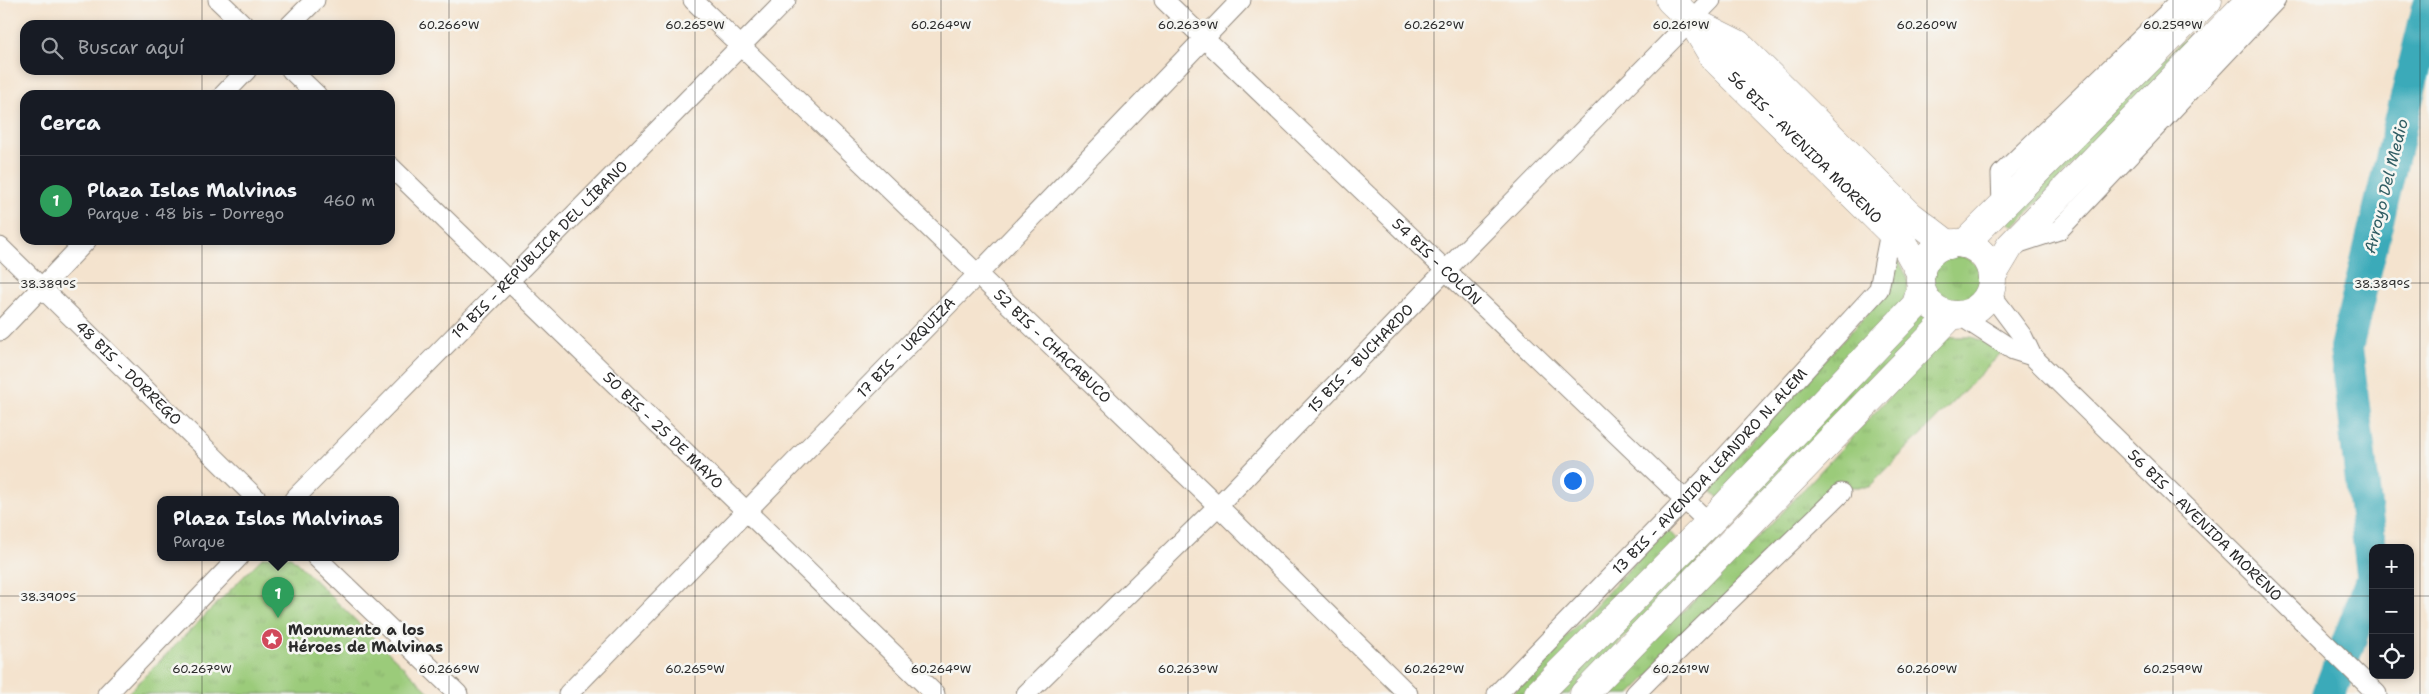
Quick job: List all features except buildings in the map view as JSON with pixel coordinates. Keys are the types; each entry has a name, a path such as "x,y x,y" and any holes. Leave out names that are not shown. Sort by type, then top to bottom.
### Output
{"main road":[{"name":"56 BIS - AVENIDA MORENO","path":"1670,0 1692,21 1714,58 1906,247 1921,281"},
{"path":"2186,4 2002,206 1956,244 1932,253 1924,262 1921,281 1926,300 1935,308 1955,315 1973,312 1984,303 1991,284 2010,246 2222,44 2250,0"},
{"name":"56 BIS - AVENIDA MORENO","path":"1692,21 1738,44 1910,215 1956,244"},
{"path":"1956,244 1975,248 1983,256 1990,265 1991,284"},
{"name":"13 BIS - AVENIDA LEANDRO N. ALEM","path":"1538,694 1709,523 1916,305 1921,281"},
{"path":"1584,694 1955,315"}],"street":[{"path":"218,0 239,20"},
{"path":"295,20 315,0"},
{"name":"52 BIS - CHACABUCO","path":"693,0 1218,506 1408,694"},
{"name":"19 BIS - REPÚBLICA DEL LÍBANO","path":"297,496 786,0"},
{"name":"54 BIS - COLÓN","path":"1164,0 1444,271 1709,523"},
{"name":"17 BIS - URQUIZA","path":"568,694 745,510 978,274 1241,0"},
{"name":"15 BIS - BUCHARDO","path":"1026,694 1218,506 1444,271 1711,0"},
{"path":"2186,4 2222,44 2276,0"},
{"path":"229,90 242,75"},
{"path":"296,75 312,90"},
{"name":"50 BIS - 25 DE MAYO","path":"395,171 935,694"},
{"name":"13 BIS - AVENIDA LEANDRO N. ALEM","path":"1497,694 1685,500 1879,289 1890,232"},
{"path":"0,331 82,245"},
{"name":"48 BIS - DORREGO","path":"0,247 254,496"},
{"name":"56 BIS - AVENIDA MORENO","path":"1991,284 2023,337 2032,356 2377,694"},
{"name":"56 BIS - AVENIDA MORENO","path":"1955,315 2013,350 2032,356"},
{"path":"1635,694 1684,644 1841,493"},
{"path":"107,694 235,561"},
{"path":"320,561 458,694"}],"green space":[{"path":"2187,36 2193,40 2014,227 2005,219"},
{"path":"1894,254 1907,277 1907,289 1902,303 1721,500 1708,488 1888,291"},
{"path":"1952,256 1962,256 1971,260 1977,266 1980,271 1980,289 1971,300 1962,304 1952,304 1943,300 1937,294 1933,285 1933,275 1937,266 1943,260"},
{"path":"1922,313 1931,321 1570,694 1553,694"},
{"path":"1950,337 1971,337 2005,349 1869,487 1838,487 1630,694 1599,694 1767,529 1940,342"},
{"path":"1667,529 1679,542 1528,694 1512,694"},
{"path":"259,561 295,561 431,694 127,694"}],"waterway":[{"name":"Arroyo Del Medio","path":"2370,544 2346,348 2429,7"},
{"name":"Arroyo Del Medio","path":"2329,694 2369,588"}],"place":[{"name":"Plaza Islas Malvinas","path":"278,618"},
{"name":"Monumento a los Héroes de Malvinas","path":"272,639"}]}
